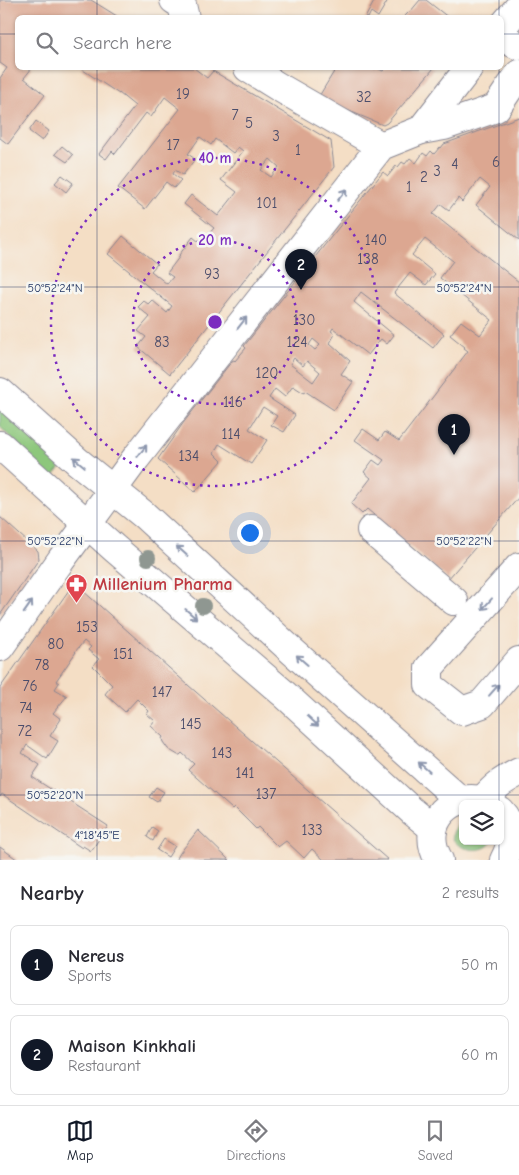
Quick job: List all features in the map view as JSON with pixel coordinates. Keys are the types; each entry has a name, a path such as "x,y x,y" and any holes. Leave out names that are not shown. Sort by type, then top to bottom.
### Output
{"street":[{"path":"174,0 182,5 185,15"},
{"path":"510,38 519,7"},
{"path":"256,70 283,77 381,146"},
{"path":"420,130 467,70"},
{"path":"0,647 136,458 381,146 420,130 444,126 496,108 519,74"},
{"path":"0,392 77,461 144,515 292,651 485,800"},
{"path":"0,445 87,524 283,693 433,828"},
{"path":"371,530 454,601"},
{"path":"519,567 429,668 429,685 462,711 482,704 519,661"},
{"path":"494,800 494,788 502,781 519,772"},
{"path":"439,860 432,841 433,828 438,816 448,806 459,806"},
{"path":"504,822 510,831 511,841 509,852 504,860"}],"green space":[{"path":"0,407 65,463 52,478 0,427"},
{"path":"459,825 459,844 453,836 455,829"},
{"path":"460,845 489,845 479,849"}],"building":[{"path":"0,0 91,0 115,15 15,15 15,70 30,70 24,78 45,95 8,144 0,138 0,78 7,68 0,63"},
{"path":"375,0 388,0 379,15 371,12 370,15 367,15"},
{"path":"420,0 426,0 445,15 406,15"},
{"path":"83,70 197,70 207,78 213,71 331,141 334,167 170,374 138,347 146,337 138,331 150,317 138,307 144,301 148,304 152,300 167,313 172,306 108,254 123,236 157,264 151,271 167,284 173,277 167,273 193,237 199,242 205,234 207,236 214,228 184,204 191,195 218,216 237,192 221,180 243,151 238,147 233,153 215,139 211,145 200,137 188,154 195,159 183,175 175,170 173,174 181,180 174,188 166,182 145,209 118,188 180,109 165,97 151,117 146,113 115,154 112,151 106,159 99,154 135,106 119,93","holes":["270,159 279,167 271,177 261,170"]},
{"path":"335,70 432,70 387,123 383,125 318,98"},
{"path":"519,117 519,240 476,205 490,187 480,179 462,202 458,198 449,210 441,204 433,214 519,282 519,497 448,579 367,509 362,514 351,504 371,478 364,472 373,460 380,465 384,460 355,440 363,429 379,440 385,432 399,441 468,351 450,335 461,321 480,335 492,320 440,278 453,261 425,239 412,255 435,274 426,285 410,273 394,293 444,334 433,348 361,292 354,302 394,335 387,344 381,339 368,355 333,328 331,331 335,334 330,343 350,361 341,374 353,382 334,410 305,391 304,393 293,386 285,397 275,389 269,398 295,415 284,432 271,425 277,416 263,407 249,429 267,440 251,464 219,444 214,453 222,461 195,492 158,459 184,422 232,361 235,361 246,348 244,346 383,172 388,176 402,162 405,164 410,158 416,163 423,153 427,156 431,151 434,154 444,144","holes":["313,339 320,345 315,350 309,345","294,358 303,366 307,361 320,372 313,382 290,364"]},
{"path":"36,121 49,131 42,141 29,131"},
{"path":"62,146 73,155 67,162 55,154"},
{"path":"62,175 73,183 66,192 55,183"},
{"path":"0,517 38,551 39,559 0,615"},
{"path":"81,589 388,860 324,860 312,849 304,858 286,841 278,847 258,827 256,829 234,807 232,809 188,770 194,764 182,753 178,755 168,749 163,742 163,737 151,726 155,721 147,714 149,711 137,699 125,712 105,694 112,685 93,666 99,659 88,650 91,647 84,641 56,681 59,683 55,689 67,696 53,713 61,719 50,736 58,741 47,759 27,745 22,753 40,765 32,777 108,826 91,851 83,846 82,848 2,794 0,797 0,688 69,590"},
{"path":"156,787 164,792 157,802 149,797"},
{"path":"152,827 158,831 153,841 147,837"},
{"path":"198,830 229,860 176,860"},
{"path":"164,839 175,846 168,857 157,850"},
{"path":"0,847 18,860 0,860"}],"place":[{"name":"Maison Kinkhali","path":"301,290"},
{"name":"Nereus","path":"454,455"},
{"name":"Millenium Pharma","path":"77,603"}]}
